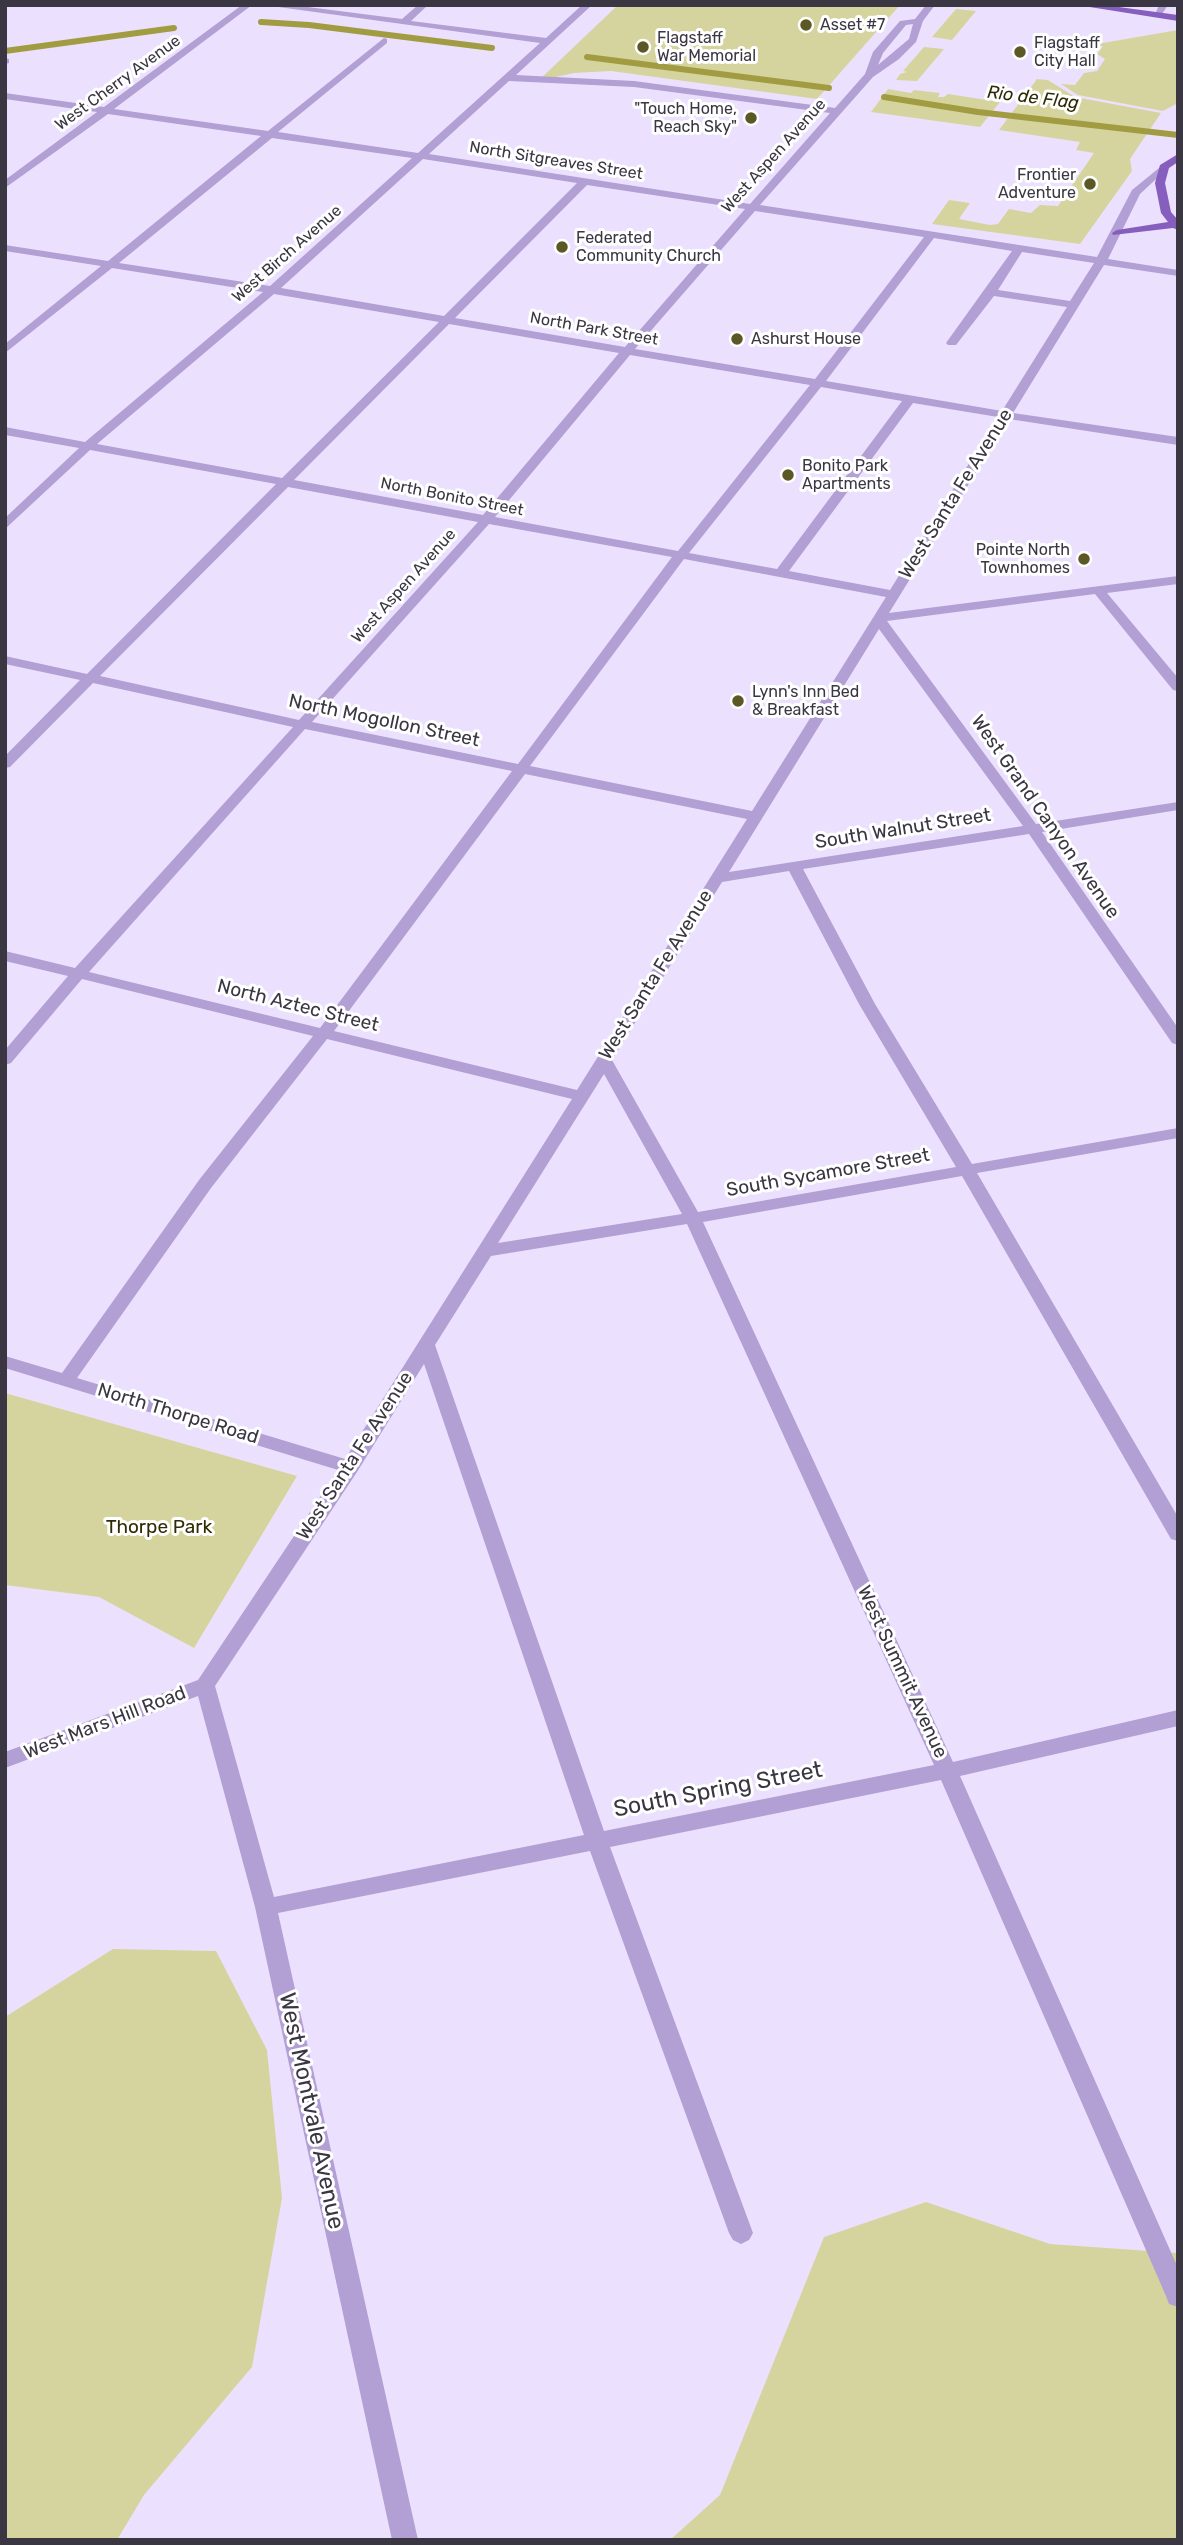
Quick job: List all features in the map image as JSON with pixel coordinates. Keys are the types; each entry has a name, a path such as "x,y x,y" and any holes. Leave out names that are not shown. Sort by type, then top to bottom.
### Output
{"main road":[{"path":"1081,5 1178,18"},
{"name":"West Santa Fe Avenue","path":"1164,167 1178,157"},
{"path":"1164,167 1160,183 1162,199 1166,213 1177,225"},
{"path":"1117,233 1177,225"}],"street":[{"name":"West Cherry Avenue","path":"5,185 248,5"},
{"path":"268,5 547,41"},
{"path":"403,23 424,5"},
{"name":"West Birch Avenue","path":"5,524 88,446 272,290 588,5"},
{"name":"West Aspen Avenue","path":"5,1060 78,974 485,521 627,351 837,111 870,75 896,57 913,40 918,21 932,5"},
{"path":"1157,15 1164,5"},
{"path":"870,75 878,52 903,23 918,21"},
{"path":"5,350 384,41"},
{"path":"507,78 634,84 837,111"},
{"name":"North Sitgreaves Street","path":"5,96 421,156 1101,261"},
{"name":"West Santa Fe Avenue","path":"205,1685 350,1467 604,1060 1101,261 1136,192 1164,167"},
{"path":"5,764 584,182"},
{"path":"66,1380 205,1184 324,1033 680,556 819,382 931,235"},
{"name":"North Park Street","path":"5,248 272,290 1005,415 1178,441"},
{"path":"952,343 991,292 1019,249"},
{"path":"1101,261 1178,273"},
{"path":"991,292 1074,305"},
{"path":"779,574 910,398"},
{"name":"North Bonito Street","path":"5,431 893,594"},
{"path":"878,618 1178,580"},
{"path":"1098,590 1178,687"},
{"name":"West Grand Canyon Avenue","path":"878,618 1032,828 1178,1040"},
{"name":"North Mogollon Street","path":"5,660 755,816"},
{"name":"South Walnut Street","path":"717,877 1178,806"},
{"path":"793,865 867,1004 967,1170 1178,1534"},
{"name":"North Aztec Street","path":"5,956 581,1096"},
{"name":"West Summit Avenue","path":"604,1060 693,1218 947,1771 1178,2295"},
{"name":"South Sycamore Street","path":"484,1251 693,1218 1178,1133"},
{"path":"426,1344 597,1841 741,2233"},
{"name":"North Thorpe Road","path":"5,1362 350,1467"},
{"name":"West Mars Hill Road","path":"5,1760 205,1685"},
{"name":"West Montvale Avenue","path":"205,1685 266,1907 405,2540"},
{"name":"South Spring Street","path":"266,1907 947,1771 1178,1718"}],"green space":[{"path":"618,5 900,5 817,99 611,71 574,73 538,81"},
{"path":"956,9 976,11 952,40 932,37"},
{"path":"1178,30 1178,103 1163,111 1078,95 1061,84 1075,85 1084,73 1097,71 1105,59 1097,54 1103,46 1091,45"},
{"path":"924,47 944,49 917,81 896,80 900,74 907,72 903,71"},
{"path":"1037,79 1048,80 1075,97 1161,113 1130,159 1132,171 1080,244 932,224 949,200 970,203 959,219 990,225 998,224 1009,209 1031,213 1040,205 1058,206 1094,153 1076,150 1080,142 999,130"},
{"path":"888,89 911,93 914,90 940,93 938,97 948,94 1000,102 980,127 871,112"},
{"name":"Thorpe Park","path":"5,1393 297,1476 194,1648 99,1597 5,1585"},
{"path":"113,1949 216,1951 267,2050 282,2198 252,2367 144,2495 117,2540 5,2540 5,2017"},
{"path":"926,2202 1050,2244 1178,2253 1178,2540 670,2540 720,2495 824,2237"}],"waterway":[{"name":"Rio de Flag","path":"261,22 309,25 492,48"},
{"name":"Rio de Flag","path":"5,51 174,28"},
{"name":"Rio de Flag","path":"587,57 829,88"},
{"name":"Rio de Flag","path":"884,97 978,112 1178,135"}],"place":[{"name":"Asset #7","path":"806,25"},
{"name":"Flagstaff War Memorial","path":"643,47"},
{"name":"Flagstaff City Hall","path":"1020,52"},
{"name":"\"Touch Home, Reach Sky\"","path":"751,118"},
{"name":"Frontier Adventure","path":"1090,184"},
{"name":"Federated Community Church","path":"562,247"},
{"name":"Ashurst House","path":"737,339"},
{"name":"Bonito Park Apartments","path":"788,475"},
{"name":"Pointe North Townhomes","path":"1084,559"},
{"name":"Lynn's Inn Bed & Breakfast","path":"738,701"}]}
